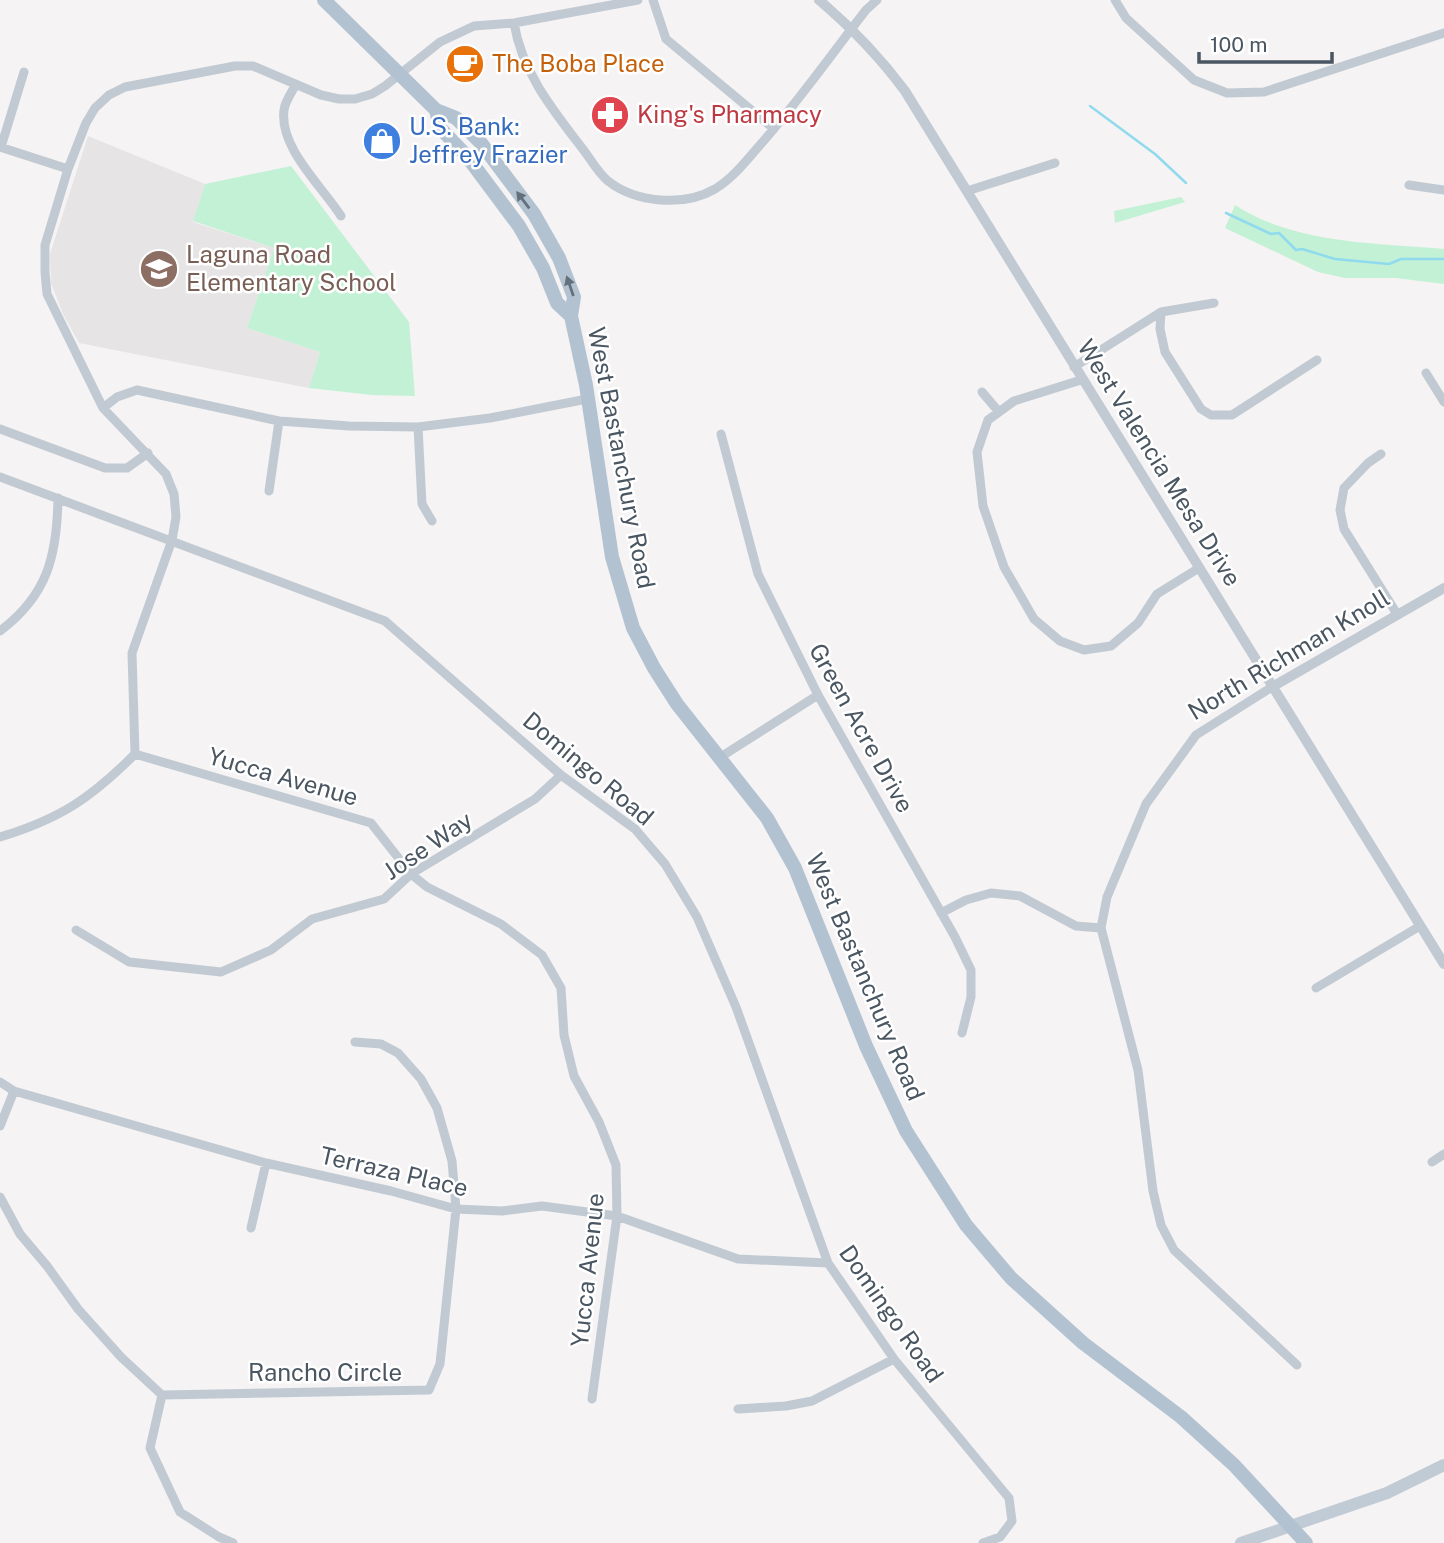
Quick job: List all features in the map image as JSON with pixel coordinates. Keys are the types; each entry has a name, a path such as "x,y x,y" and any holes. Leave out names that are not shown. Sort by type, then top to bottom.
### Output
{"main road":[{"name":"West Bastanchury Road","path":"324,0 436,110 440,128 466,155 519,226 544,268 557,303 571,316 612,557 633,628 677,704 767,818 795,867 866,1046 906,1131 966,1225 1010,1278 1083,1343 1181,1417 1234,1465 1306,1543"},
{"path":"1241,1543 1387,1493 1444,1465"}],"street":[{"path":"0,837 28,829 73,808 110,779 135,754 132,653 172,540 176,517 174,495 166,474 103,408 47,294 45,245 68,169 86,123 95,108 109,95 125,88 176,76 242,66 268,71 321,95 355,99 372,94 400,75 439,42 474,26 514,23 638,0"},
{"path":"653,0 666,39 774,129"},
{"name":"West Valencia Mesa Drive","path":"819,0 852,28 882,60 905,91 1444,964"},
{"path":"514,23 517,45 524,62 547,103 607,180 630,194 681,200 698,197 731,178 774,129 877,0"},
{"path":"1115,0 1126,18 1194,80 1227,93 1264,92 1444,33"},
{"path":"24,72 1,147 68,169"},
{"path":"296,84 284,108 286,135 296,154 341,216"},
{"path":"967,191 1055,163"},
{"path":"1409,185 1444,190"},
{"path":"1074,367 1161,312 1214,303"},
{"path":"1161,312 1160,329 1165,352 1201,409 1211,415 1232,415 1317,360"},
{"path":"1426,373 1444,402"},
{"path":"1081,380 1014,401 988,420 977,453 983,506 1004,567 1034,619 1060,641 1084,650 1111,646 1138,624 1157,594 1199,568"},
{"path":"103,408 117,397 137,390 279,421 418,427 490,418 587,399"},
{"path":"982,392 999,412"},
{"path":"269,491 279,421"},
{"path":"418,427 422,504 432,521"},
{"path":"0,429 105,468 127,468 148,453"},
{"name":"Green Acre Drive","path":"721,434 758,574 818,695 971,970 971,997 962,1033"},
{"path":"1381,454 1368,463 1344,488 1340,510 1344,529 1397,614"},
{"name":"Domingo Road","path":"0,477 385,621 561,775 635,829 665,864 697,917 736,1007 828,1263 894,1359 1009,1498 1012,1521 1000,1537 983,1543"},
{"path":"0,631 21,616 39,589 53,557 58,528 58,498"},
{"name":"North Richman Knoll","path":"1297,1365 1174,1250 1161,1225 1153,1191 1138,1070 1101,928 1107,897 1146,804 1196,735 1272,687 1444,587"},
{"path":"719,758 818,695"},
{"name":"Yucca Avenue","path":"135,754 371,823 411,874 427,887 501,924 542,955 561,988 564,1035 574,1076 599,1122 617,1165 617,1216 592,1399"},
{"name":"Jose Way","path":"76,930 129,962 221,972 271,950 312,919 384,899 411,874 535,799 561,775"},
{"path":"941,913 966,900 991,893 1020,896 1076,926 1101,928"},
{"path":"1316,988 1420,926"},
{"name":"Rancho Circle","path":"162,1395 210,1392 429,1390 440,1364 456,1209 452,1161 437,1108 421,1079 398,1054 381,1044 355,1042"},
{"name":"Terraza Place","path":"0,1082 13,1091 267,1163 456,1209 502,1211 542,1206 617,1216 738,1259 828,1263"},
{"path":"0,1126 13,1091"},
{"path":"1432,1162 1444,1154"},
{"path":"251,1228 267,1163"},
{"path":"0,1197 20,1234 78,1308 121,1357 162,1395 150,1448 180,1512 233,1543"},
{"path":"738,1409 786,1406 812,1401 894,1359"}],"shaded area":[{"name":"Laguna Road Elementary School","path":"88,136 205,184 193,222 274,248 247,328 320,352 309,388 79,343 63,314 51,283 50,254"}],"green space":[{"path":"291,166 409,322 415,396 372,395 309,388 320,352 247,328 274,248 193,221 205,184"},
{"path":"1181,197 1185,202 1115,223 1114,211"},
{"path":"1235,205 1258,218 1309,234 1363,243 1444,249 1444,284 1396,278 1345,278 1318,272 1225,228"}],"waterway":[{"path":"1090,106 1155,154 1186,183"},
{"path":"1226,213 1271,234 1279,233 1296,250 1302,249 1335,259 1389,264 1401,259 1444,259"}],"place":[{"name":"The Boba Place","path":"465,64"},
{"name":"King's Pharmacy","path":"610,115"},
{"name":"U.S. Bank: Jeffrey Frazier","path":"382,141"},
{"name":"Laguna Road Elementary School","path":"159,269"}]}
